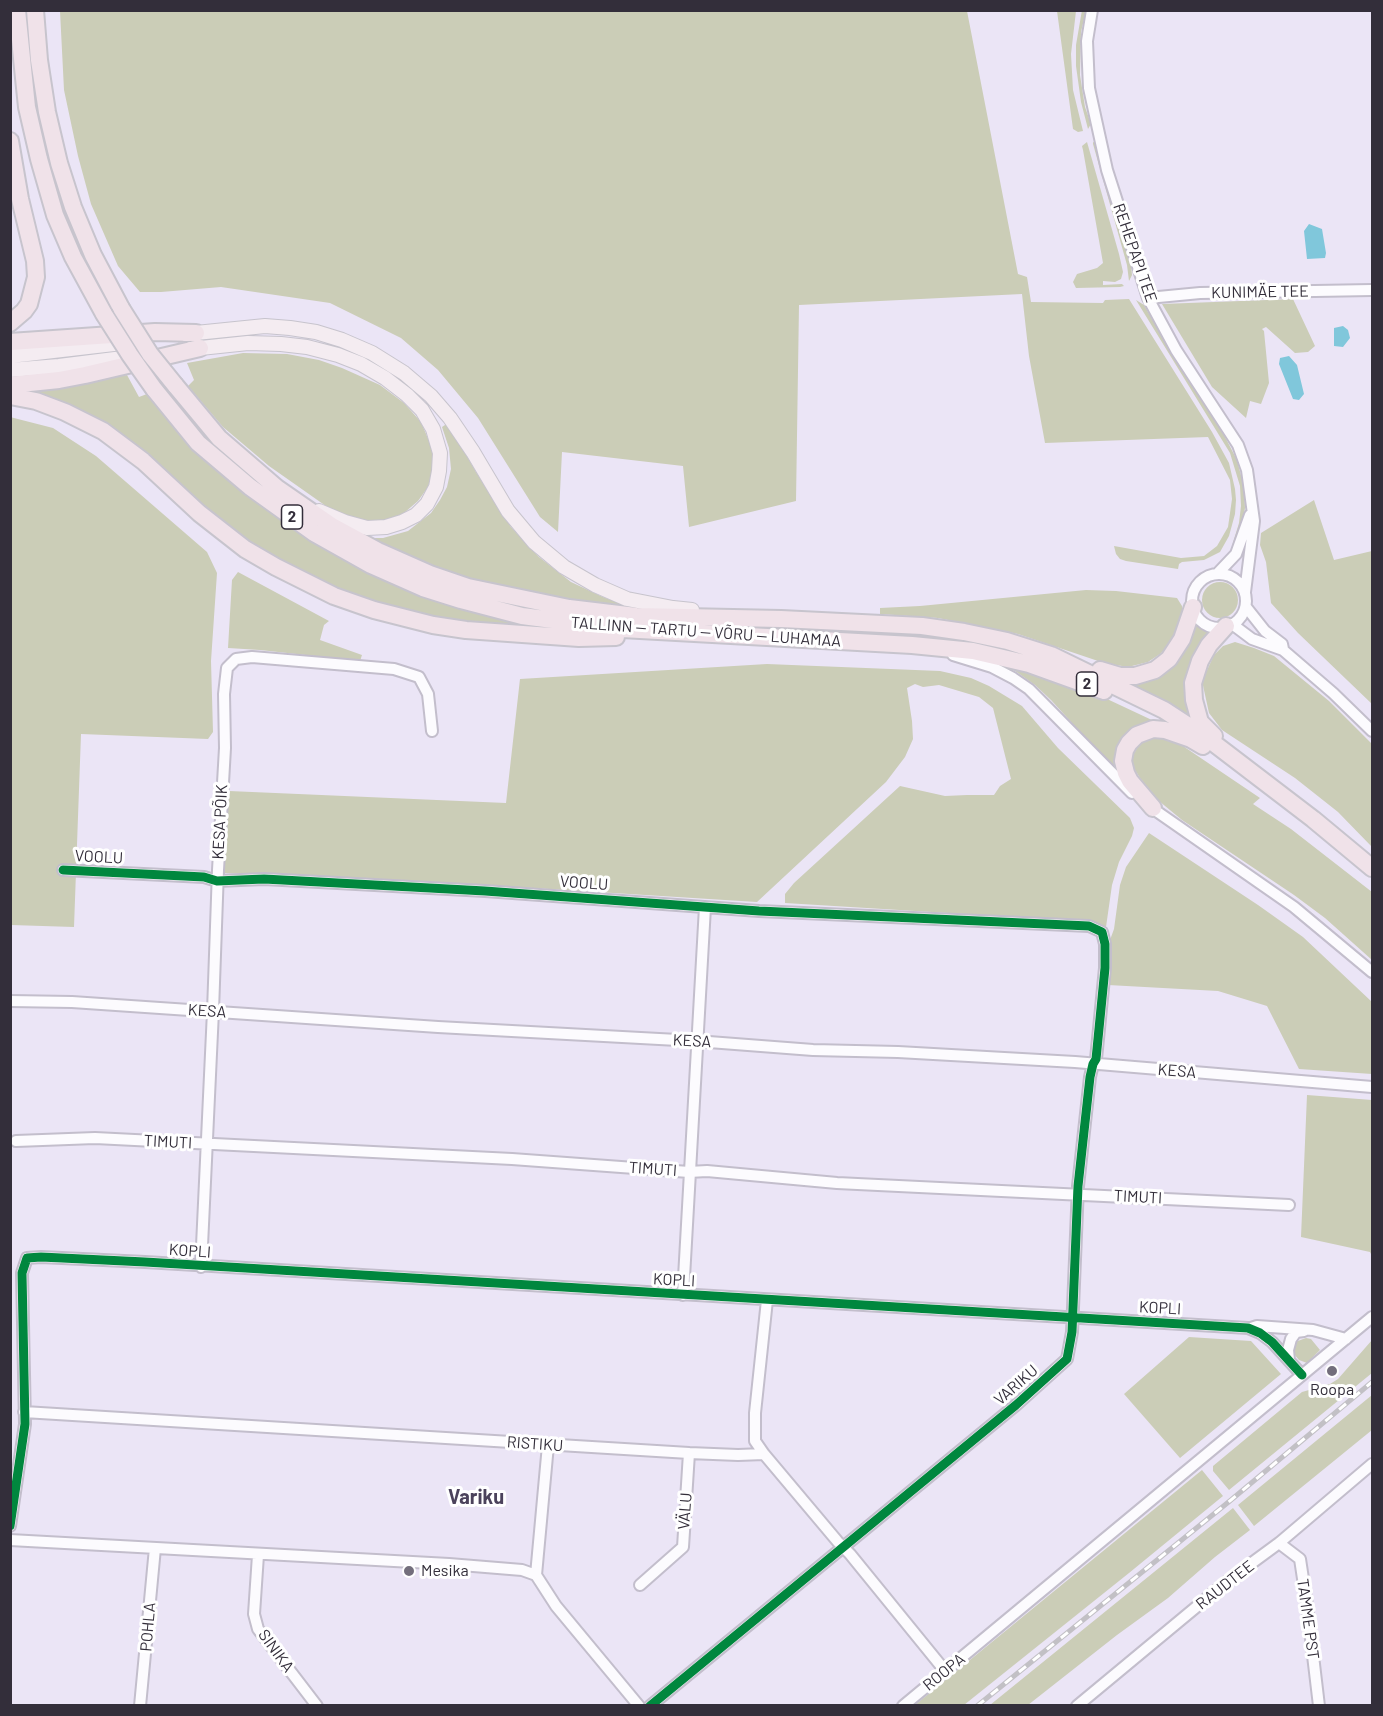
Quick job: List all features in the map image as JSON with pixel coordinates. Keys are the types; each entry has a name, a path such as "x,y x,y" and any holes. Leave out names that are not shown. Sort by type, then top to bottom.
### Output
{"highway":[{"name":"TALLINN — TARTU — VÕRU — LUHAMAA","path":"17,10 27,107 39,159 55,214 73,257 104,314 154,389 198,443 250,487 314,533 381,569 423,588 522,616 622,629 912,645 972,651 1029,664 1098,688 1159,716 1247,769"},
{"name":"TALLINN — TARTU — VÕRU — LUHAMAA","path":"35,10 45,102 59,163 73,207 93,255 122,308 150,354 219,438 277,488 332,526 378,551 430,574 468,587 569,608 636,616 781,619 922,626 1007,641 1051,655 1164,710 1207,738 1313,819 1372,868"},
{"path":"10,141 20,199 35,261 36,277 29,304 10,323"},
{"path":"10,342 155,332 198,340"},
{"path":"10,385 85,375 198,340"},
{"path":"10,396 36,401 65,412 103,431 143,461 199,513 245,549 334,596 374,610 433,625 466,630 579,638 695,634"},
{"path":"1051,655 1120,676 1136,676 1155,670 1169,659 1182,639 1193,607"},
{"path":"1229,625 1209,645 1200,661 1193,683 1194,700 1200,722 1247,769"},
{"path":"1153,808 1130,781 1123,761 1129,743 1137,735 1146,731 1165,730 1191,740 1247,769"}],"main road":[{"path":"10,370 59,366 265,326 290,327 342,340 372,353 404,374 430,396 450,417 508,511 534,543 564,567 595,585 627,599 672,608 781,619"},
{"path":"10,356 198,340 307,347 362,364 385,378 407,394 422,410 433,429 440,453 436,488 427,504 416,515 402,522 386,527 368,528 356,525 327,515 277,488"}],"street":[{"name":"REHEPAPI TEE","path":"1092,10 1087,41 1089,88 1107,170 1148,298 1176,350 1238,446 1247,470 1254,521 1245,592"},
{"name":"KUNIMÄE TEE","path":"1148,298 1200,293 1372,290"},
{"name":"REHEPAPI TEE","path":"1217,574 1236,554 1252,509"},
{"path":"1246,607 1238,620 1229,625 1209,626 1197,615 1193,607 1193,598 1199,583 1206,578 1217,574 1234,578 1245,592 1246,607 1265,631 1282,644 1283,650"},
{"path":"1229,625 1252,639 1283,650 1333,693 1372,731"},
{"path":"912,645 992,666 1029,688 1136,796 1294,907 1372,972"},
{"name":"KESA PÕIK","path":"201,1267 225,748 224,694 227,668 236,659 252,657 394,669 419,677 428,694 432,731"},
{"name":"VOOLU","path":"63,870 204,877 218,881 264,879 485,891 759,911 1089,926 1102,932"},
{"path":"683,1295 705,907"},
{"name":"VARIKU","path":"650,1706 1016,1406 1067,1359 1073,1318 1078,1194 1090,1077 1096,1059 1105,968 1105,944 1102,932"},
{"name":"KESA","path":"10,1000 213,1011 438,1028 1093,1064 1372,1087"},
{"name":"TIMUTI","path":"16,1141 95,1138 512,1159 837,1183 1289,1205"},
{"name":"KOPLI","path":"24,1412 22,1273 27,1258 41,1257 1248,1328 1267,1338 1302,1375"},
{"path":"767,1300 755,1413 755,1441 946,1672"},
{"name":"ROOPA","path":"903,1706 1372,1317"},
{"path":"1248,1328 1257,1326 1313,1330 1346,1339"},
{"path":"1289,1360 1287,1350 1296,1332 1313,1330"},
{"path":"10,1526 25,1425 24,1412"},
{"name":"RISTIKU","path":"24,1412 548,1445 689,1453 764,1454"},
{"path":"536,1575 548,1445"},
{"name":"VÄLU","path":"640,1585 683,1546 689,1453"},
{"name":"RAUDTEE","path":"1077,1706 1230,1579 1279,1543 1372,1464"},
{"path":"10,1540 522,1570 536,1575 556,1606 639,1706"},
{"name":"TAMME PST","path":"1279,1543 1300,1559 1319,1706"},
{"name":"POHLA","path":"140,1706 155,1548"},
{"name":"SINIKA","path":"258,1555 254,1614 258,1629 317,1706"}],"green space":[{"path":"1082,10 1086,11 1081,32 1080,75 1085,107 1091,124 1088,129 1081,102 1076,66 1076,45"},
{"path":"60,11 967,11 1018,274 1027,277 1031,302 1103,303 1105,300 1129,299 1229,463 1236,500 1229,536 1220,552 1204,560 1182,562 1178,569 1120,559 1114,546 1181,558 1204,556 1217,546 1228,527 1232,499 1230,480 1208,437 1045,443 1029,356 1022,294 799,305 796,501 689,527 683,466 562,452 558,532 540,517 478,418 438,370 401,338 330,303 221,287 140,292 118,266 91,204 64,90"},
{"path":"1057,11 1076,11 1071,54 1073,90 1083,131 1078,132 1073,129"},
{"path":"1087,142 1123,272 1121,279 1115,282 1103,281 1103,285 1122,284 1124,286 1120,287 1076,288 1073,282 1077,274 1097,268 1103,263 1082,146"},
{"path":"1093,142 1096,143 1131,265 1132,275 1129,281 1127,265"},
{"path":"1293,299 1315,346 1308,352 1295,353 1266,327 1262,329 1269,383 1261,404 1250,401 1246,418 1212,387 1162,304"},
{"path":"1136,300 1144,305 1237,460 1244,487 1245,508 1242,527 1234,548 1232,546 1241,506 1240,486 1230,453"},
{"path":"243,353 287,354 319,360 380,385 404,403 421,422 432,448 434,466 428,487 418,501 404,513 392,519 373,522 356,520 333,511 269,466 223,427 188,386 194,380 187,363"},
{"path":"127,375 139,397 147,394 192,446 246,493 294,529 391,583 450,604 539,628 437,620 380,605 323,585 267,557 209,513 152,461 23,391"},
{"path":"10,417 53,428 96,456 207,552 217,573 211,661 213,732 208,739 81,734 74,927 11,925"},
{"path":"448,423 511,527 539,557 571,582 629,607 564,602 511,591 453,575 372,538 383,538 408,531 431,513 440,500 447,487 451,469 449,448 442,427"},
{"path":"1314,500 1334,560 1372,551 1372,704 1298,633 1271,603 1266,562 1260,545 1261,533"},
{"path":"238,572 329,621 324,625 320,640 362,655 360,661 228,648 232,580"},
{"path":"1220,582 1233,587 1238,600 1233,613 1220,618 1207,613 1202,600 1207,587"},
{"path":"1086,590 1177,598 1182,606 1183,616 1169,645 1160,654 1148,662 1128,667 1104,663 1018,634 938,618 880,614 880,608"},
{"path":"1196,624 1210,633 1195,651 1187,671 1185,693 1192,719 1130,684 1191,637"},
{"path":"1235,642 1274,656 1329,701 1372,744 1372,847 1338,812 1295,778 1222,730 1209,713 1202,681 1214,655 1223,646"},
{"path":"767,664 940,671 971,678 1022,706 1058,748 1130,818 1134,828 1112,885 1106,927 1095,922 785,903 785,894 794,883 900,786 945,796 994,795 1000,786 1011,779 993,708 979,697 939,685 923,687 915,684 907,688 913,739 905,757 886,782 757,902 485,885 224,873 229,791 506,803 520,679"},
{"path":"1011,667 1090,691 1154,721 1143,723 1131,731 1117,770 1115,770 1051,700"},
{"path":"1153,737 1167,738 1180,744 1260,798 1253,804 1291,829 1372,892 1372,960 1325,918 1182,820 1159,801 1140,778 1132,762 1133,755 1142,740"},
{"path":"1149,833 1303,937 1372,1002 1372,1074 1299,1069 1267,1006 1218,991 1108,985 1110,940 1114,929 1120,885 1126,867"},
{"path":"1307,1095 1372,1100 1372,1256 1370,1252 1301,1237"},
{"path":"1189,1337 1251,1341 1281,1374 1180,1458 1124,1394"},
{"path":"1306,1338 1311,1339 1320,1350 1307,1363 1299,1360 1294,1354 1295,1342"},
{"path":"1372,1340 1372,1373 1229,1490 1213,1471 1213,1466 1302,1392 1330,1384 1338,1379"},
{"path":"1372,1395 1372,1430 1254,1526 1238,1505"},
{"path":"1202,1470 1223,1496 1129,1573 964,1705 915,1705"},
{"path":"1233,1508 1250,1530 1168,1598 1028,1705 990,1705"}],"water":[{"path":"1309,224 1322,229 1325,258 1307,259 1304,231"},
{"path":"1343,326 1348,330 1350,338 1343,347 1334,346 1334,328"},
{"path":"1289,356 1297,365 1304,394 1299,400 1293,399 1279,364 1280,358"}],"railway":[{"path":"977,1706 1231,1500 1372,1382"}],"cycle path":[{"path":"63,870 204,877 217,881 264,879 485,891 759,911 1089,926 1102,932 1105,944 1105,968 1096,1059 1090,1077 1078,1186 1072,1332 1067,1359 1016,1405 650,1706"},
{"path":"10,1526 25,1424 22,1273 27,1258 145,1262 1248,1328 1272,1342 1302,1375"}],"place":[{"name":"Roopa","path":"1332,1371"},
{"name":"Mesika","path":"409,1571"}],"district":[{"name":"Variku","path":"476,1497"}]}
